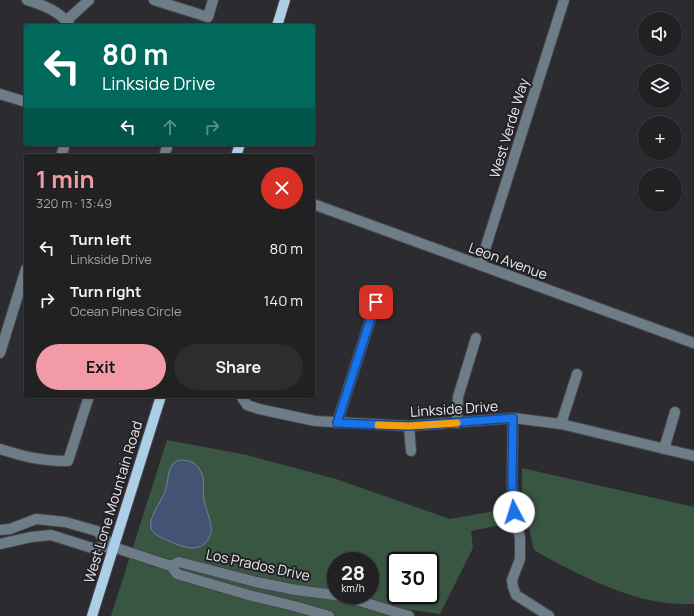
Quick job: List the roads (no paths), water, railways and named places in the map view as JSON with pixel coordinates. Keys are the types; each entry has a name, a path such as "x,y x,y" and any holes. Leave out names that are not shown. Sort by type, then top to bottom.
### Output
{"main road":[{"path":"278,24 285,0"},
{"name":"West Lone Mountain Road","path":"92,616 160,398"}],"street":[{"path":"27,0 48,7 68,24 89,0"},
{"path":"154,0 208,17 213,0"},
{"name":"West Verde Way","path":"480,265 564,0"},
{"path":"0,94 24,101"},
{"name":"Leon Avenue","path":"315,205 694,343"},
{"path":"0,353 24,275"},
{"path":"337,423 376,302"},
{"path":"457,423 458,397 476,338"},
{"path":"561,424 577,374"},
{"path":"0,449 32,459 68,461 88,398"},
{"name":"Linkside Drive","path":"242,398 247,404 259,409 315,421 337,423 409,426 513,418 561,424 694,456"},
{"path":"664,449 676,412"},
{"path":"513,418 512,483 514,512 520,538 520,558 512,580 513,588 516,595 549,616"},
{"path":"409,426 411,451"},
{"path":"0,530 10,529 36,519 65,522 97,531 113,547"},
{"path":"0,544 31,537 51,535 92,548 113,547"},
{"name":"Los Prados Drive","path":"113,547 171,566 177,574 252,596 329,616"},
{"name":"Los Prados Drive","path":"171,566 179,562 256,582 296,590 343,596 409,616"}],"water":[{"path":"179,460 194,463 198,467 203,477 204,500 210,520 211,531 207,541 197,548 185,547 173,543 157,535 151,528 151,520 165,491 170,468"}]}
